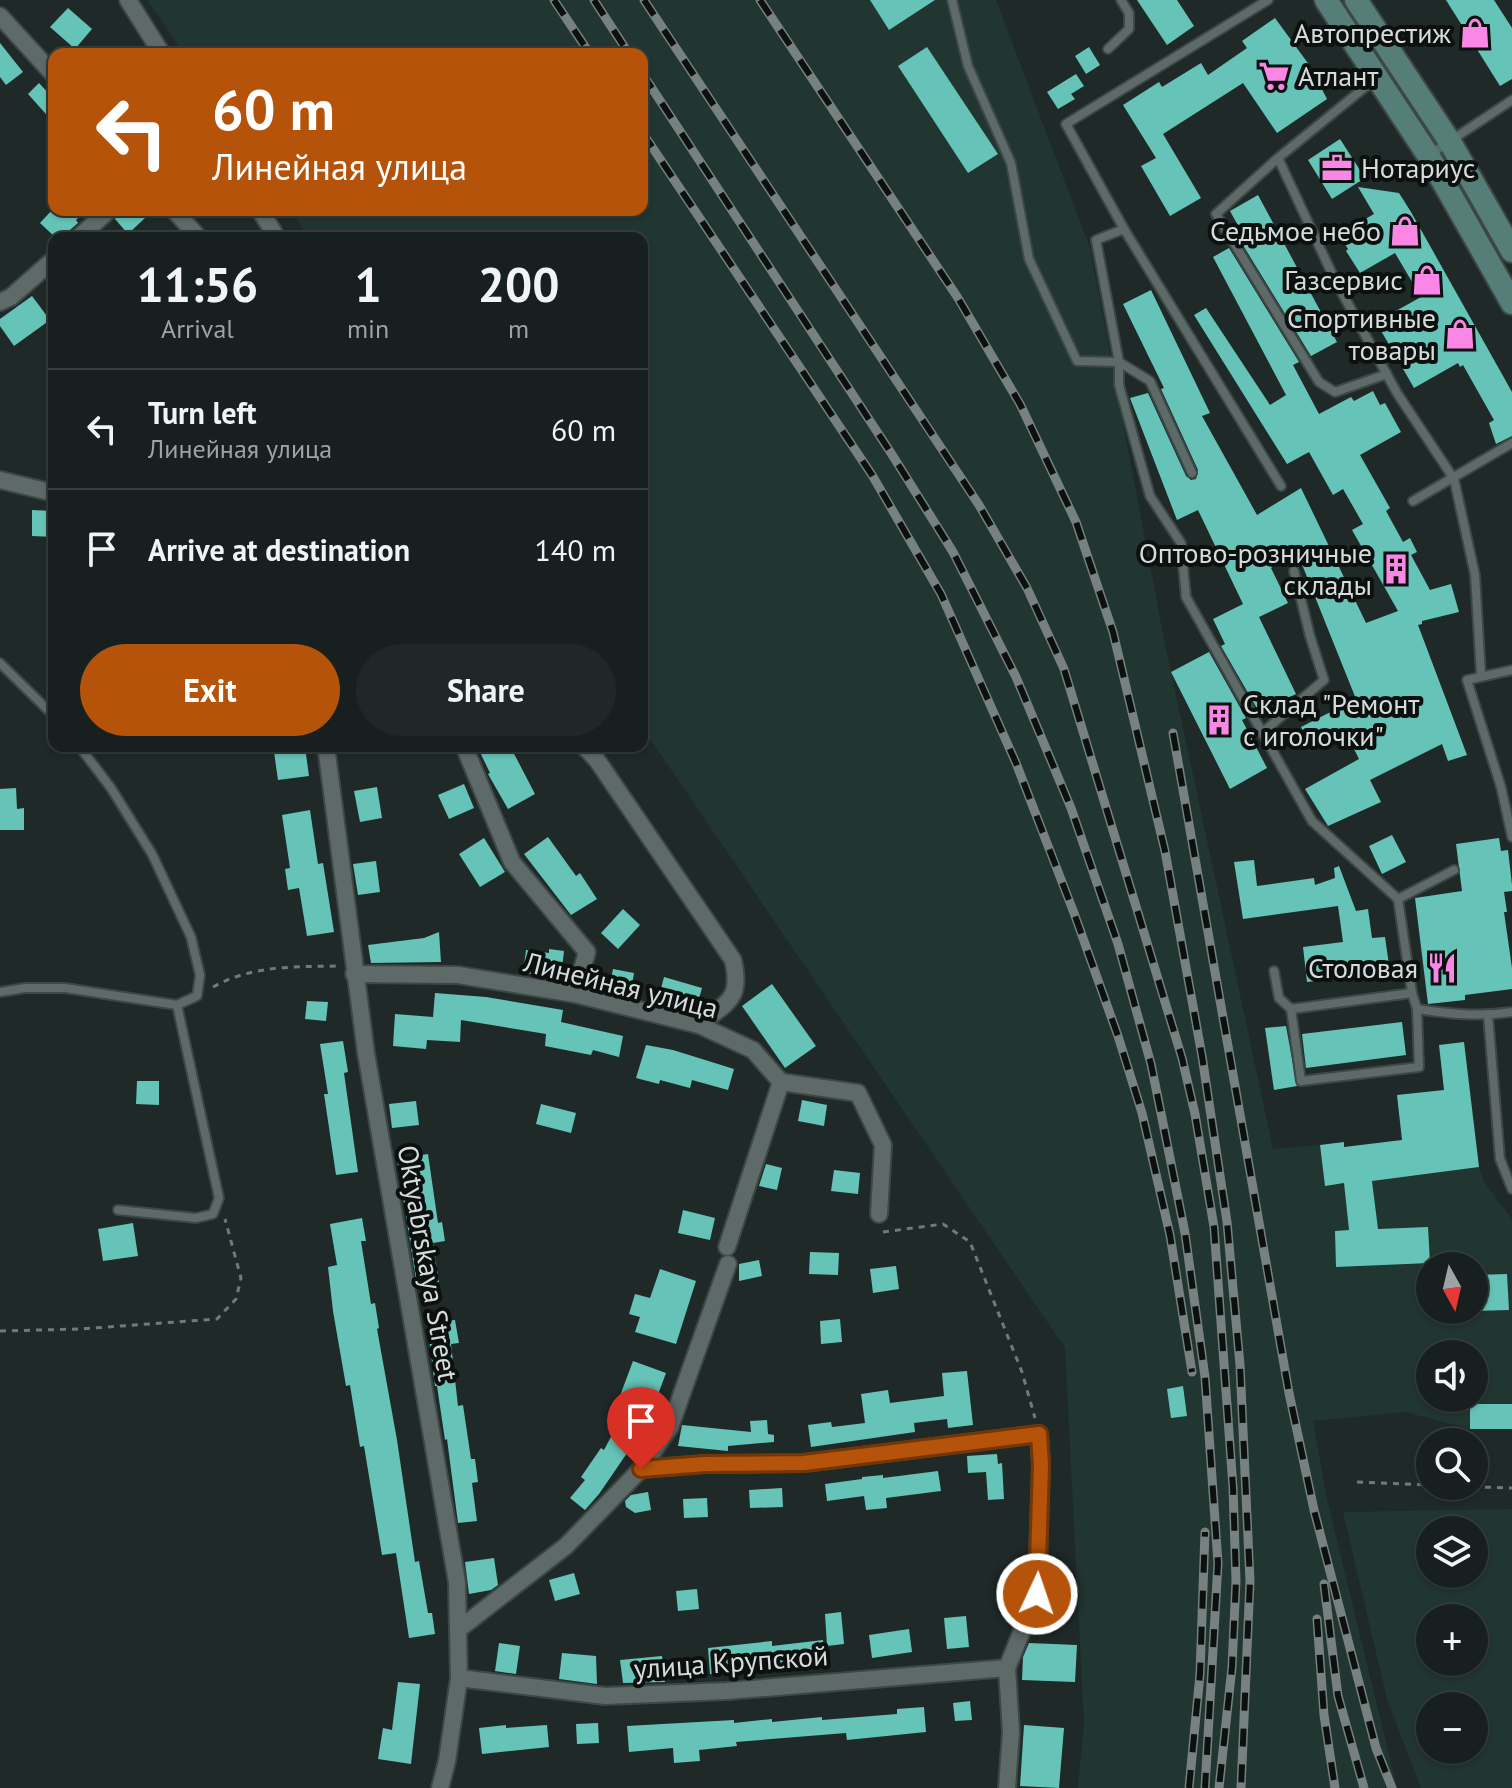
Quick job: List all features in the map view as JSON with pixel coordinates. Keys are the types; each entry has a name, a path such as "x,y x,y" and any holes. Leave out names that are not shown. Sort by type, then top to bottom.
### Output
{"main road":[{"path":"1326,0 1428,155 1512,303"},
{"path":"1356,0 1450,142 1512,251"}],"street":[{"path":"128,0 158,48"},
{"path":"0,16 48,68"},
{"path":"85,232 102,216"},
{"path":"179,216 194,232"},
{"path":"0,302 11,297 48,264"},
{"path":"0,480 48,492"},
{"name":"Oktyabrskaya Street","path":"327,752 366,1053 457,1582 459,1678 440,1788"},
{"path":"466,752 512,862 587,952 575,994"},
{"path":"590,752 733,960 738,984 730,999 699,1025"},
{"name":"Линейная улица","path":"354,970 458,975 575,994 699,1025 753,1050 781,1082"},
{"path":"459,1629 566,1546 641,1469 670,1427 728,1256 781,1082 858,1093 883,1145 879,1214"},
{"path":"641,1469 705,1464 804,1463 1039,1434 1041,1479 1037,1594 1007,1668 1011,1732 1007,1788"},
{"name":"улица Крупской","path":"459,1678 605,1696 727,1691 1007,1668"}],"lane":[{"path":"952,0 968,66 1011,163 1029,259 1077,361 1119,362 1150,381 1192,473"},
{"path":"1108,49 1129,29 1129,13 1121,0"},
{"path":"1268,0 1066,124 1124,229 1281,486"},
{"path":"1377,77 1278,158 1216,214 1319,382 1335,392 1387,374"},
{"path":"1428,155 1512,100"},
{"path":"1278,158 1335,280 1387,374 1454,479 1475,575 1481,675"},
{"path":"1124,229 1096,240 1119,362 1119,385 1150,496 1181,543 1186,597 1312,821 1398,899 1417,1009 1419,1067 1301,1081 1291,1009 1279,998 1274,971"},
{"path":"1413,501 1512,443"},
{"path":"1263,732 1324,680 1294,571"},
{"path":"0,663 48,710"},
{"path":"1512,670 1467,680 1501,787 1512,837"},
{"path":"0,992 25,988 65,988 177,1005 197,996 200,975 191,937 158,868 111,788 84,752"},
{"path":"1398,899 1454,870"},
{"path":"1291,1009 1412,993"},
{"path":"118,1210 196,1218 213,1214 219,1198 177,1005"},
{"path":"1417,1009 1456,1015 1512,1012"},
{"path":"1488,1015 1500,1159 1512,1189"}],"path":[{"path":"197,996 233,976 278,967 354,970"},
{"path":"0,1331 80,1329 217,1319 236,1299 241,1278 219,1198"},
{"path":"881,1232 943,1224 970,1242 1022,1372 1039,1434"},
{"path":"1357,1482 1416,1484"},
{"path":"1488,1487 1512,1488"}],"shaded area":[{"path":"147,0 996,0 1090,248 1163,634 1273,1149 1320,1145 1325,1185 1344,1183 1347,1210 1375,1207 1372,1181 1479,1167 1484,1182 1512,1219 1512,1429 1466,1428 1405,1412 1313,1421 1327,1499 1397,1788 1078,1788 1084,1723 1065,1348 648,736 648,232 305,232 294,216 648,216 648,48 180,48"},
{"path":"1512,1509 1512,1788 1421,1788 1387,1699 1343,1512"}],"building":[{"path":"870,0 935,0 889,30"},
{"path":"1137,0 1177,0 1194,26 1167,45"},
{"path":"1446,0 1494,0 1512,28 1512,79 1500,86"},
{"path":"68,8 92,29 74,48 50,27"},
{"path":"1275,18 1310,66 1327,99 1277,133 1243,83 1163,134 1201,198 1170,216 1141,166 1156,158 1123,105 1159,82 1162,87 1201,63 1208,75 1247,48 1242,41"},
{"path":"0,43 23,72 6,85 0,77"},
{"path":"927,47 998,154 968,173 898,66"},
{"path":"1089,47 1100,65 1086,74 1075,56"},
{"path":"1076,74 1084,86 1071,94 1075,99 1058,109 1047,92"},
{"path":"39,83 48,93 48,116 28,94"},
{"path":"1340,139 1365,178 1332,199 1308,160"},
{"path":"1358,187 1399,193 1411,212 1512,392 1512,436 1496,444 1489,423 1494,420 1463,365 1460,367 1458,363 1414,388 1376,322 1421,297 1395,253 1360,273 1346,251 1348,249 1339,234 1374,214"},
{"path":"1258,195 1337,342 1311,356 1241,242 1246,240 1230,211"},
{"path":"48,214 79,217 76,220 78,223 69,232 50,232 40,223"},
{"path":"117,216 145,218 130,232 126,232 115,219"},
{"path":"1229,248 1299,362 1293,365 1319,414 1351,397 1354,401 1373,391 1380,405 1385,403 1401,432 1360,455 1390,508 1386,511 1403,542 1410,538 1417,552 1411,555 1430,590 1451,584 1459,612 1422,621 1418,625 1467,755 1448,761 1442,744 1370,780 1381,802 1328,826 1305,789 1359,759 1344,729 1311,746 1301,727 1356,699 1297,552 1271,568 1288,603 1259,617 1296,694 1259,712 1221,646 1225,644 1213,619 1243,604 1198,510 1177,520 1130,398 1148,393 1186,476 1196,479 1198,470 1161,389 1164,388 1123,304 1151,290 1210,413 1202,416 1257,515 1301,488 1366,623 1398,611 1352,530 1363,524 1343,489 1333,495 1309,452 1287,464 1194,315 1206,308 1270,405 1286,395 1213,257"},
{"path":"32,296 48,321 14,346 0,326 0,319"},
{"path":"32,510 48,511 48,537 32,536"},
{"name":"Склад \"Ремонт с иголочки\"","path":"1209,652 1246,718 1242,720 1267,768 1230,789 1171,672"},
{"path":"274,752 306,752 309,776 278,780"},
{"path":"480,752 513,752 535,794 508,809"},
{"path":"464,784 474,808 449,819 438,795"},
{"path":"377,787 382,818 360,822 354,791"},
{"path":"16,788 17,809 24,808 24,830 0,830 0,789"},
{"path":"310,810 318,864 323,863 334,932 307,936 299,888 288,890 285,869 290,868 282,815"},
{"path":"1392,835 1406,862 1382,874 1369,846"},
{"path":"548,837 576,876 580,873 597,899 571,915 524,854"},
{"path":"484,838 505,872 480,887 459,854"},
{"path":"1499,838 1501,851 1508,850 1512,885 1512,891 1504,892 1507,912 1504,912 1512,989 1465,995 1465,1000 1428,1004 1415,898 1462,891 1456,844"},
{"path":"1254,860 1257,886 1314,878 1315,885 1335,878 1334,868 1339,866 1356,911 1368,909 1372,938 1385,937 1390,972 1307,982 1303,947 1343,942 1338,906 1243,919 1234,862"},
{"path":"376,861 380,892 358,895 353,864"},
{"path":"623,909 640,925 618,949 601,933"},
{"path":"439,932 441,962 371,963 368,945 424,938"},
{"path":"549,949 564,951 561,978 523,973 526,950 549,953"},
{"path":"613,969 634,973 631,991 609,988"},
{"path":"664,977 702,988 697,1006 659,996"},
{"path":"772,984 816,1046 785,1068 742,1006"},
{"path":"435,993 486,997 563,1010 561,1022 623,1036 619,1057 593,1050 591,1055 545,1046 546,1034 461,1020 460,1042 427,1040 426,1049 393,1046 395,1014 433,1017"},
{"path":"307,1001 328,1002 326,1021 305,1019"},
{"path":"1402,1022 1406,1055 1306,1068 1302,1034"},
{"path":"1286,1026 1297,1086 1274,1090 1265,1028"},
{"path":"343,1041 348,1072 344,1073 358,1172 336,1175 320,1044"},
{"path":"1464,1042 1479,1167 1372,1181 1378,1229 1428,1227 1429,1252 1416,1252 1416,1264 1336,1267 1335,1231 1349,1230 1344,1183 1325,1186 1320,1145 1344,1142 1344,1147 1402,1140 1397,1095 1444,1090 1439,1045"},
{"path":"646,1045 734,1069 728,1090 692,1080 690,1088 660,1080 659,1084 636,1078"},
{"path":"137,1081 159,1081 159,1105 136,1104"},
{"path":"802,1100 827,1105 824,1126 798,1121"},
{"path":"416,1101 419,1125 392,1128 389,1104"},
{"path":"541,1104 576,1113 571,1133 536,1124"},
{"path":"428,1154 438,1223 442,1222 445,1241 433,1243 439,1282 417,1286 397,1159"},
{"path":"766,1164 782,1168 777,1190 759,1186"},
{"path":"834,1170 860,1173 858,1194 831,1191"},
{"path":"683,1210 715,1218 710,1240 678,1233"},
{"path":"362,1218 366,1241 361,1241 371,1304 375,1303 415,1562 419,1561 435,1634 409,1638 396,1553 382,1555 364,1446 360,1447 350,1385 346,1386 328,1267 337,1265 330,1224"},
{"path":"133,1223 138,1256 103,1261 98,1229"},
{"path":"810,1252 839,1253 838,1275 809,1274"},
{"path":"759,1260 762,1276 739,1281 739,1264"},
{"path":"896,1266 899,1289 873,1293 870,1269"},
{"path":"660,1269 696,1281 676,1344 635,1332 640,1317 629,1314 635,1294 650,1298"},
{"path":"1507,1274 1509,1310 1488,1311 1488,1275"},
{"path":"840,1319 842,1342 821,1344 820,1321"},
{"path":"455,1320 459,1343 451,1344 458,1406 463,1405 471,1459 475,1459 478,1482 472,1483 477,1521 458,1523 427,1323"},
{"path":"633,1361 666,1373 653,1408 636,1440 585,1510 570,1498 585,1480 581,1477 601,1448 604,1450 632,1397 621,1393"},
{"path":"967,1371 973,1425 948,1428 947,1419 914,1423 915,1432 811,1447 808,1425 831,1422 832,1427 865,1423 861,1394 888,1390 890,1403 944,1396 942,1373"},
{"path":"1183,1386 1187,1416 1171,1418 1167,1389"},
{"path":"1488,1404 1512,1404 1512,1429 1470,1428 1470,1412 1488,1412"},
{"path":"767,1420 768,1434 774,1435 774,1442 728,1446 728,1451 678,1446 682,1425 751,1432 750,1421"},
{"path":"997,1454 998,1464 1002,1463 1004,1499 988,1500 986,1472 968,1473 967,1456"},
{"path":"938,1471 941,1491 886,1498 887,1508 866,1510 864,1496 827,1501 825,1484 862,1477 883,1475 883,1478"},
{"path":"782,1488 783,1507 750,1508 749,1490"},
{"path":"648,1492 651,1510 635,1513 626,1507 625,1501 631,1495"},
{"path":"707,1498 708,1517 684,1518 683,1499"},
{"path":"494,1558 498,1585 491,1590 469,1594 465,1562"},
{"path":"574,1573 580,1594 555,1601 549,1580"},
{"path":"697,1589 699,1609 678,1611 676,1591"},
{"path":"841,1612 844,1644 827,1646 825,1614"},
{"path":"966,1616 969,1647 947,1649 944,1618"},
{"path":"909,1629 912,1652 872,1658 869,1635"},
{"path":"823,1640 825,1662 710,1674 708,1648 772,1641 772,1646"},
{"path":"499,1643 520,1646 516,1674 495,1671"},
{"path":"1029,1643 1077,1645 1075,1682 1022,1680 1023,1657"},
{"path":"562,1653 596,1656 597,1684 559,1679"},
{"path":"662,1656 665,1682 623,1683 620,1660"},
{"path":"398,1682 420,1684 411,1764 378,1759 383,1728 392,1730"},
{"path":"970,1701 972,1720 955,1721 953,1703"},
{"path":"924,1707 926,1732 847,1740 846,1733 736,1742 737,1746 699,1750 700,1761 674,1763 673,1748 629,1752 627,1726 734,1720 734,1723 772,1719 772,1722 822,1717 822,1720 897,1714 897,1709"},
{"path":"598,1723 599,1743 577,1744 576,1724"},
{"path":"506,1725 506,1728 547,1725 549,1747 482,1754 479,1728"},
{"path":"1024,1725 1064,1728 1059,1788 1020,1786"}],"railway":[{"path":"554,0 586,48"},
{"path":"594,0 625,48"},
{"path":"644,0 979,505 1027,588 1064,669 1182,1058 1214,1227 1233,1487 1236,1581 1232,1667 1219,1788"},
{"path":"760,0 958,298 1020,404 1076,522 1113,632 1165,851 1202,1056 1227,1222 1240,1365 1250,1581 1241,1788"},
{"path":"648,82 953,552 1016,677 1071,808 1118,944 1151,1064 1165,1133 1185,1233 1205,1377 1218,1563 1205,1788"},
{"path":"648,141 872,475 941,594 1016,763 1074,913 1142,1113 1170,1235 1192,1372"},
{"path":"1173,733 1289,1393 1314,1510 1376,1748 1392,1788"},
{"path":"1189,1788 1200,1674 1205,1532"},
{"path":"1324,1584 1338,1696 1364,1788"},
{"path":"1317,1619 1324,1715 1335,1788"}],"place":[{"name":"Автопрестиж","path":"1475,33"},
{"name":"Атлант","path":"1274,76"},
{"name":"Нотариус","path":"1337,168"},
{"name":"Седьмое небо","path":"1405,231"},
{"name":"Газсервис","path":"1427,280"},
{"name":"Спортивные товары","path":"1460,334"},
{"name":"Оптово-розничные склады","path":"1396,569"},
{"name":"Склад \"Ремонт с иголочки\"","path":"1219,720"},
{"name":"Столовая","path":"1442,968"}],"route":[{"path":"641,1469 705,1464 804,1463 1039,1434 1037,1594"}]}
